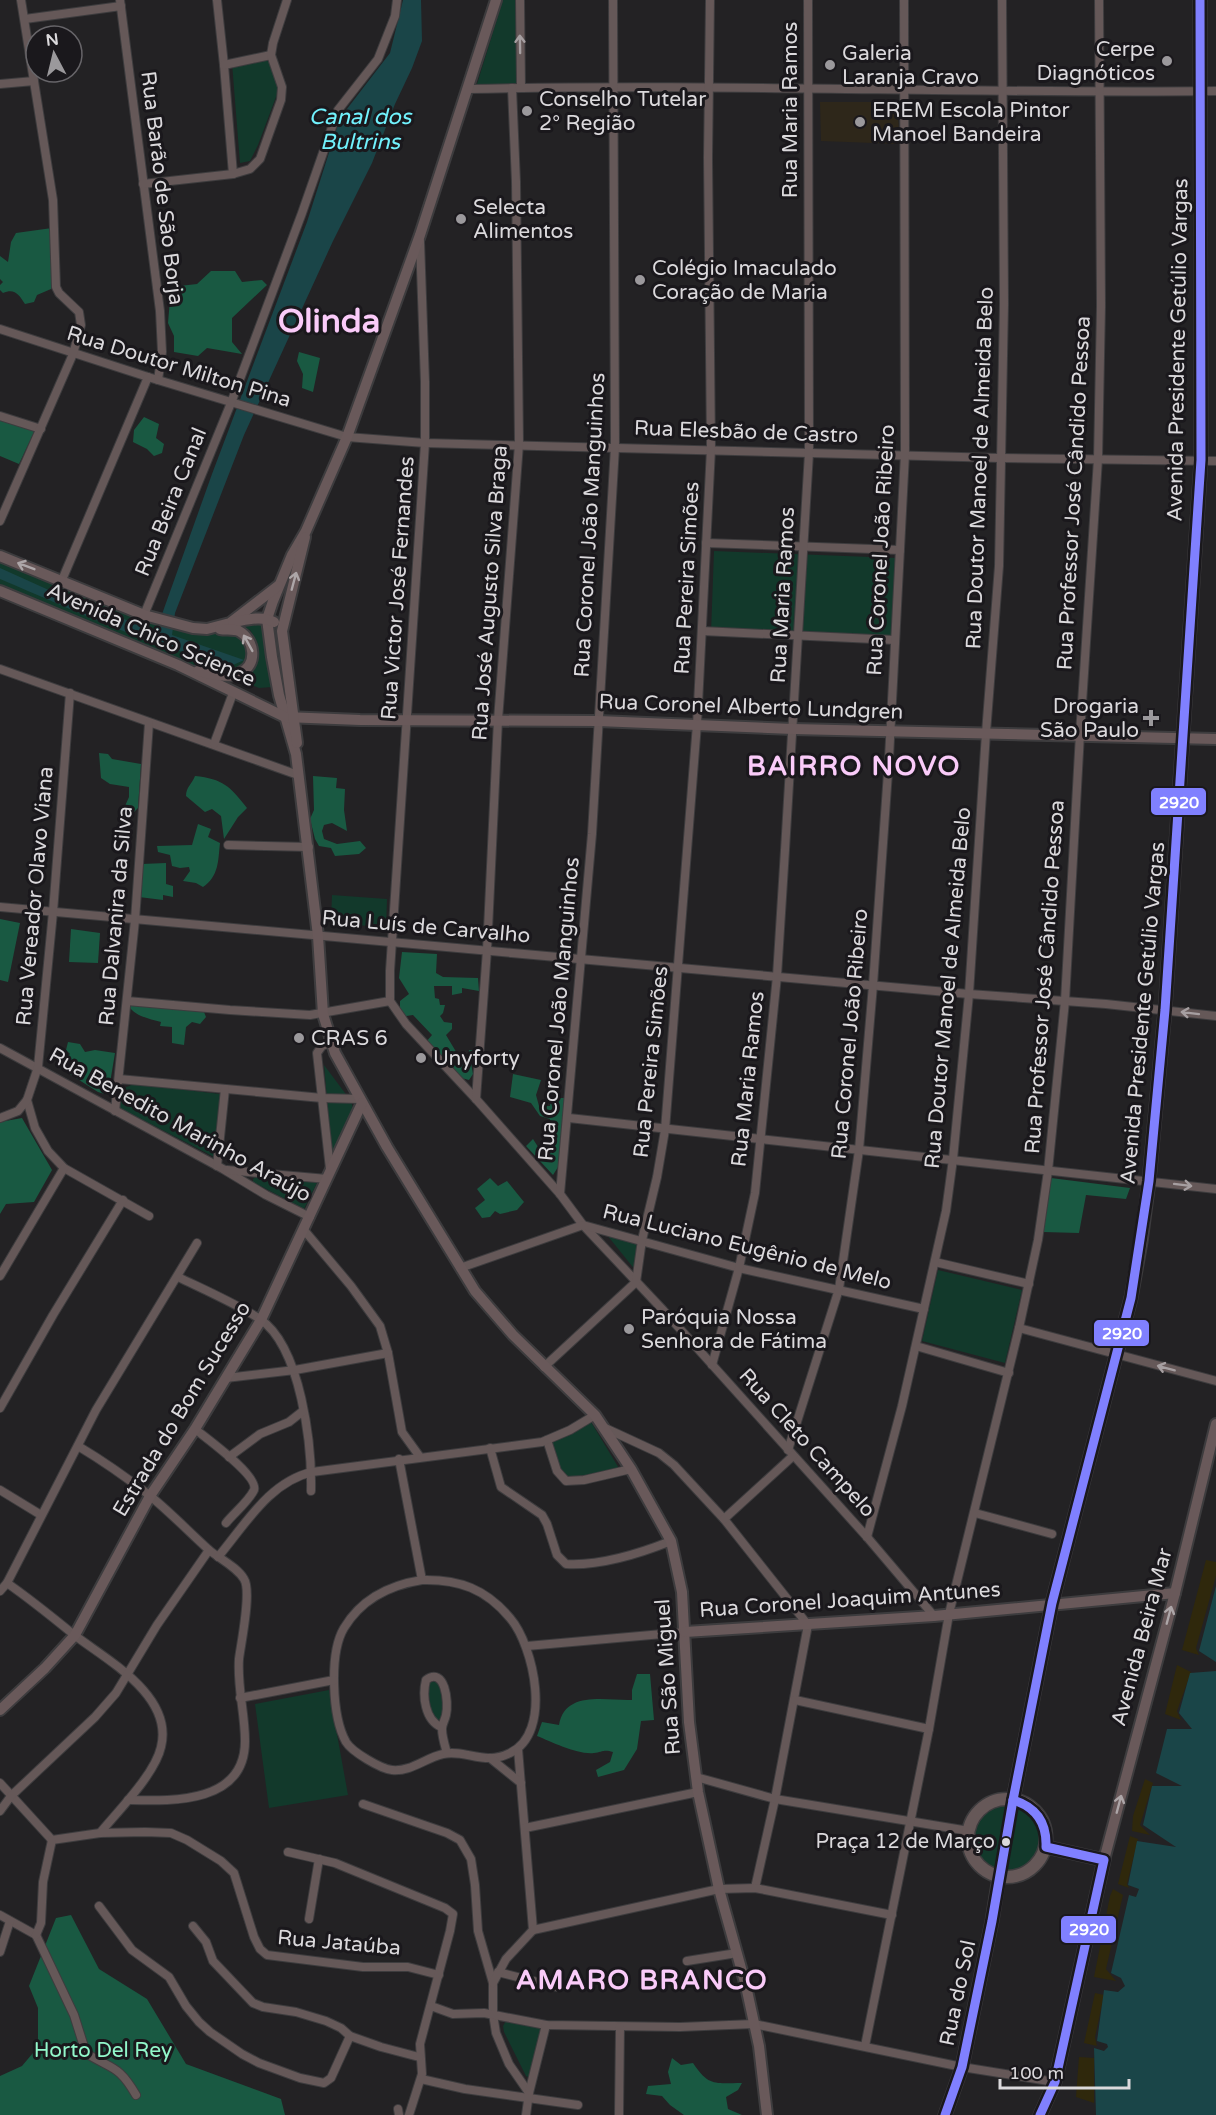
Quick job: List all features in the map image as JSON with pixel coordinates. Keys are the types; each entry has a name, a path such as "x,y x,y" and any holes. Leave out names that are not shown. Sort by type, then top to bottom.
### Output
{"main road":[{"path":"289,717 275,678 267,619 278,586 306,531 347,437 420,235 496,0"},
{"name":"Avenida Presidente Getúlio Vargas","path":"1013,1800 1053,1603 1137,1266 1149,1181 1165,1010 1201,460 1200,0"},
{"path":"289,717 282,632 306,531"},
{"name":"Avenida Chico Science","path":"0,556 157,620 207,629 230,623 278,586"},
{"name":"Avenida Chico Science","path":"0,591 178,665 233,693 289,717"},
{"path":"230,623 267,619 276,624 282,632"},
{"path":"178,665 219,675 234,675 246,669 252,660 253,649 245,636 234,630 207,629"},
{"name":"Rua Coronel Alberto Lundgren","path":"289,717 408,721 498,720 697,724 793,729 1216,738"},
{"name":"Rua São Miguel","path":"289,717 297,737 298,775 309,847 318,936 322,1014 331,1042 361,1101 460,1268 486,1306 596,1415 631,1469 671,1541 680,1575 689,1722 698,1792 718,1889 763,2065 767,2115"},
{"name":"Estrada do Bom Sucesso","path":"0,1710 45,1668 75,1635 150,1496 195,1429 261,1320 361,1101"},
{"name":"Avenida Beira Mar","path":"1104,1860 1175,1593 1216,1424"},
{"name":"Rua Coronel Joaquim Antunes","path":"685,1632 934,1616 1175,1593"},
{"path":"998,1800 1013,1800 1027,1804 1038,1813 1046,1833 1046,1847 1041,1860 1031,1869 1019,1876 999,1877 981,1868 974,1860 970,1851 969,1831 974,1817 984,1806 998,1800"},
{"path":"1040,2115 1055,2082 1104,1860 1046,1847"},
{"name":"Rua do Sol","path":"945,2115 962,2067 999,1877"}],"street":[{"path":"21,0 26,24"},
{"path":"217,0 233,174"},
{"path":"143,183 233,174 250,169 260,159 279,108 282,87 271,55 287,0"},
{"name":"Rua Beira Canal","path":"144,615 233,404 338,110 378,59 395,16 397,0"},
{"path":"520,0 521,88"},
{"name":"Rua Coronel João Manguinhos","path":"560,1194 569,1118 592,834 615,447 613,0"},
{"name":"Rua Pereira Simões","path":"636,1281 642,1240 651,1208 665,1130 697,724 711,449 708,87 710,0"},
{"name":"Rua Maria Ramos","path":"712,1365 739,1268 755,1193 777,976 809,453 808,0"},
{"name":"Rua Coronel João Ribeiro","path":"791,1453 839,1289 859,1150 873,986 890,731 904,454 904,0"},
{"name":"Rua Doutor Manoel de Almeida Belo","path":"867,1537 902,1406 946,1211 969,994 998,587 1004,304 1002,0"},
{"name":"Rua Professor José Cândido Pessoa","path":"865,2046 930,1729 950,1614 1029,1284 1048,1171 1065,1001 1098,459 1101,306 1099,0"},
{"path":"25,19 120,3"},
{"name":"Rua Barão de São Borja","path":"120,3 162,330 158,380"},
{"path":"224,64 271,55"},
{"path":"0,84 24,82"},
{"path":"0,521 73,354 81,325 81,315 56,287 53,200 34,84"},
{"path":"467,89 808,87 1001,91 1216,91"},
{"name":"Rua José Augusto Silva Braga","path":"476,1099 487,950 498,720 519,444 516,182 512,88"},
{"name":"Rua Victor José Fernandes","path":"393,942 425,443 420,235"},
{"name":"Rua Doutor Milton Pina","path":"0,329 148,378 347,437"},
{"path":"62,580 148,378"},
{"path":"0,416 41,429"},
{"name":"Rua Elesbão de Castro","path":"347,437 425,443 1000,458 1216,461"},
{"path":"706,543 900,550"},
{"path":"702,631 895,640"},
{"path":"0,669 298,775"},
{"name":"Rua Vereador Olavo Viana","path":"27,1100 38,1067 70,693"},
{"path":"214,744 233,693"},
{"name":"Rua Dalvanira da Silva","path":"115,1112 135,920 149,723"},
{"path":"228,845 309,847"},
{"name":"Rua Luís de Carvalho","path":"0,907 1216,1016"},
{"path":"127,1001 230,1010 322,1014 390,1001 393,942"},
{"name":"Rua Cleto Campelo","path":"390,1001 406,1024 560,1194 583,1225 867,1537 934,1616"},
{"path":"225,1089 220,1168 329,1175 317,1053 322,1046 331,1042"},
{"name":"Rua Benedito Marinho Araújo","path":"0,1048 310,1217"},
{"path":"119,1079 361,1101"},
{"path":"0,1118 18,1111 27,1100"},
{"path":"27,1100 35,1128 48,1151 64,1168 149,1216"},
{"path":"569,1118 1216,1189"},
{"path":"0,1276 64,1168"},
{"path":"0,1408 123,1200"},
{"name":"Rua Luciano Eugênio de Melo","path":"460,1268 583,1225 739,1268 924,1309"},
{"path":"304,1230 380,1326 388,1353 402,1432 420,1457"},
{"path":"0,1592 7,1583 96,1410 197,1243"},
{"path":"935,1262 1029,1284"},
{"path":"178,1276 261,1320 284,1347 295,1370 303,1411 312,1472 311,1491"},
{"path":"544,1366 636,1281"},
{"path":"1019,1328 1216,1381"},
{"path":"915,1346 1009,1373"},
{"path":"226,1378 295,1370 388,1353"},
{"path":"229,1457 260,1434 289,1422 303,1411"},
{"path":"218,1557 275,1490 292,1478 312,1472 399,1459 547,1440 570,1431 596,1415"},
{"path":"605,1428 641,1443 668,1459 724,1519 808,1625 795,1700 755,1888"},
{"path":"195,1429 229,1457 255,1485 252,1493 226,1522"},
{"path":"547,1440 557,1471 566,1481 584,1480 631,1469"},
{"path":"78,1446 103,1461 150,1496 209,1550 244,1578 248,1586 238,1669 245,1743 241,1764 232,1778 212,1791 186,1799 128,1800"},
{"path":"490,1448 501,1487 542,1515 557,1555 566,1564 643,1552 671,1541"},
{"path":"724,1519 791,1453"},
{"path":"399,1459 422,1580"},
{"path":"0,1490 41,1515"},
{"path":"975,1513 1052,1534"},
{"path":"0,1811 11,1796 95,1718 116,1694 127,1672 209,1550"},
{"path":"422,1580 453,1581 464,1585 491,1600 518,1627 527,1646 535,1686 535,1709 530,1729 518,1749 490,1758 447,1753 430,1758 414,1767 393,1770 381,1767 360,1755 345,1740 334,1680 339,1638 350,1618 363,1605 387,1588 422,1580"},
{"path":"7,1583 127,1672 154,1705 162,1729 159,1754 149,1772 100,1833"},
{"name":"Rua Coronel Joaquim Antunes","path":"527,1646 685,1632"},
{"path":"441,1727 433,1723 427,1708 425,1682 432,1676 441,1679 445,1692 447,1712 441,1727 447,1753"},
{"path":"240,1698 334,1680"},
{"path":"795,1700 930,1729"},
{"path":"518,1749 533,1929"},
{"path":"490,1758 521,1783"},
{"path":"696,1777 775,1799 969,1831"},
{"path":"0,1783 52,1840 43,1882 41,1923 36,1935"},
{"path":"525,1828 698,1792"},
{"path":"363,1804 447,1833 458,1838 463,1844 471,1859 478,1931 493,1983 493,2014 496,2033 501,2048 529,2096"},
{"name":"Rua Jataúba","path":"52,1840 100,1833 171,1833 187,1840 230,1868 236,1877 254,1937 260,1949 267,1955 363,1967 408,1967 439,1975"},
{"path":"288,1852 319,1859 452,1912 453,1921 420,2044 421,2079 409,2115"},
{"path":"309,1919 319,1859"},
{"path":"493,1983 510,1953 533,1929 718,1889 755,1888 892,1915"},
{"path":"99,1906 132,1950 169,1977 186,2006 199,2022 242,2054 284,2073 326,2082 331,2078 350,2036"},
{"path":"0,1915 36,1935 74,2014 86,2053 117,2069 128,2080 136,2095"},
{"path":"0,1952 10,1921"},
{"path":"194,1926 206,1942 213,1961 238,1984 250,2000 263,2007 296,2012 326,2021 341,2028 350,2036 419,2057"},
{"path":"687,1961 736,1953"},
{"path":"498,1972 557,1987"},
{"path":"431,2006 453,2014 493,2014 546,2025 680,2027 754,2024 962,2067 1055,2082"},
{"path":"526,2115 546,2025"},
{"path":"619,2115 620,2026"},
{"path":"421,2079 465,2089 529,2096 578,2105"}],"shaded area":[{"name":"EREM Escola Pintor Manoel Bandeira","path":"820,102 897,102 900,144 821,141"}],"green space":[{"path":"503,0 520,0 519,85 476,87"},
{"path":"272,60 279,89 250,161 240,163 232,63"},
{"path":"52,228 51,289 37,295 34,302 25,304 14,292 3,293 0,290 3,282 0,279 0,256 8,262 11,242 16,233"},
{"path":"211,271 235,271 242,282 262,280 267,285 232,318 232,342 242,354 207,348 198,356 174,352 174,336 168,323 171,287 197,284"},
{"path":"299,352 320,358 313,392 302,388 303,374 297,361"},
{"path":"144,417 159,424 156,438 164,444 162,453 154,456 147,449 133,442 134,430"},
{"path":"0,420 35,430 19,464 0,456"},
{"path":"714,551 896,558 891,637 711,633"},
{"path":"0,559 183,632 234,633 243,638 250,656 240,669 216,670 176,662 0,588"},
{"path":"263,621 272,687 259,688 237,679 258,655 257,642 250,630 233,626"},
{"path":"99,753 108,754 112,759 141,764 138,808 133,813 125,806 129,797 129,787 110,784 101,778"},
{"path":"195,776 213,779 225,785 247,808 238,817 224,839 221,816 212,809 205,812 186,796"},
{"path":"313,776 337,778 336,788 345,789 344,810 347,831 332,823 324,825 322,831 324,839 337,844 360,841 366,848 359,854 335,856 331,848 319,846 310,819 314,810"},
{"path":"198,824 211,829 208,837 220,843 215,873 203,887 196,883 183,881 190,871 189,867 172,866 170,855 158,852 157,846 192,845"},
{"path":"166,863 166,884 173,886 173,897 163,895 163,900 139,897 142,864"},
{"path":"332,895 387,899 386,928 331,922"},
{"path":"0,919 20,923 8,982 0,980"},
{"path":"71,929 100,933 98,963 69,962"},
{"path":"402,952 437,954 436,973 443,977 478,978 479,991 462,988 462,993 452,995 452,986 434,986 435,998 439,999 440,1005 445,1005 440,1016 444,1022 452,1023 452,1029 446,1035 461,1060 468,1060 469,1050 475,1051 475,1062 471,1063 473,1074 469,1080 454,1076 426,1042 432,1035 413,1015 400,1017 400,1001 409,994 399,978"},
{"path":"132,1004 204,1012 206,1017 200,1024 192,1022 186,1027 184,1045 172,1043 172,1027 160,1026 161,1022 138,1015 129,1006"},
{"path":"68,1042 80,1044 85,1052 95,1050 115,1053 108,1095 98,1092 57,1066 70,1054 66,1050"},
{"path":"324,1065 351,1101 353,1108 332,1155"},
{"path":"513,1074 541,1080 536,1095 539,1106 550,1106 551,1098 565,1098 558,1167 553,1175 526,1146 533,1139 540,1150 553,1142 554,1136 549,1133 550,1119 540,1116 531,1103 510,1097"},
{"path":"134,1084 220,1094 214,1157 120,1108 124,1088"},
{"path":"22,1118 52,1170 34,1202 6,1204 0,1214 0,1122"},
{"path":"256,1177 318,1181 304,1209 253,1182"},
{"path":"490,1178 498,1186 507,1181 524,1202 517,1210 500,1214 495,1211 490,1217 482,1218 475,1208 485,1200 477,1189"},
{"path":"1051,1178 1130,1188 1126,1199 1086,1195 1079,1233 1043,1232"},
{"path":"603,1230 642,1244 636,1271"},
{"path":"938,1270 1022,1290 1005,1363 922,1341"},
{"path":"591,1422 620,1470 576,1480 565,1478 559,1469 551,1442"},
{"path":"637,1674 650,1674 654,1720 641,1721 637,1749 624,1770 598,1777 596,1770 610,1762 613,1752 580,1752 537,1736 542,1722 559,1725 569,1706 578,1702 599,1699 632,1700 632,1690"},
{"path":"428,1680 439,1680 444,1715 439,1720 432,1717"},
{"path":"329,1690 348,1795 269,1808 255,1704"},
{"path":"1007,1804 1027,1810 1037,1820 1043,1840 1037,1860 1027,1870 1007,1876 987,1870 977,1860 971,1840 977,1820 987,1810"},
{"name":"Horto Del Rey","path":"71,1915 99,1969 147,1999 186,2064 281,2099 285,2115 0,2115 0,2076 22,2066 38,2047 38,2008 29,1986 56,1918"},
{"path":"506,2021 542,2027 531,2079 526,2076 504,2032 503,2026"},
{"path":"672,2058 681,2065 693,2063 708,2080 713,2082 742,2083 738,2090 726,2097 728,2109 742,2115 684,2115 662,2096 646,2094 648,2086 671,2084 668,2072"}],"sand":[{"path":"1206,1560 1216,1562 1216,1576 1196,1648 1199,1655 1182,1650"},
{"path":"1177,1665 1191,1672 1177,1711 1181,1720 1165,1714"},
{"path":"1145,1779 1153,1783 1140,1825 1150,1835 1132,1831 1133,1816"},
{"path":"1130,1836 1138,1839 1127,1884 1129,1888 1118,1884"},
{"path":"1113,1889 1123,1895 1106,1969 1116,1981 1094,1977"},
{"path":"1095,1993 1104,1995 1095,2037 1097,2046 1084,2043"},
{"path":"1079,2057 1094,2058 1094,2103 1076,2097"}],"water":[{"name":"Canal dos Bultrins","path":"403,0 421,0 422,41 412,68 372,163 333,241 244,435 175,613 172,635 244,660 233,665 173,649 115,628 0,579 0,568 62,596 156,631 212,474 307,222 340,118 390,53"},
{"path":"1216,1586 1216,1662 1199,1651"},
{"path":"1216,1671 1216,2115 1096,2115 1094,2048 1104,2051 1108,2047 1107,2044 1097,2041 1104,1990 1118,1992 1125,1986 1121,1978 1111,1973 1129,1895 1136,1897 1139,1889 1128,1885 1137,1841 1176,1847 1143,1825 1152,1786 1182,1786 1156,1773 1167,1729 1192,1729 1179,1713 1190,1673"}],"transit line":[{"name":"2920","path":"945,2115 962,2067 1052,1603 1131,1298 1149,1181 1165,1010 1201,460 1200,0"},
{"name":"2920","path":"1013,1800 1028,1807 1038,1817 1042,1823 1046,1847 1104,1860 1055,2082 1040,2115"}],"place":[{"name":"Cerpe Diagnóticos","path":"1167,61"},
{"name":"Galeria Laranja Cravo","path":"830,65"},
{"name":"Conselho Tutelar 2° Região","path":"527,111"},
{"name":"EREM Escola Pintor Manoel Bandeira","path":"860,122"},
{"name":"Selecta Alimentos","path":"461,219"},
{"name":"Colégio Imaculado Coração de Maria","path":"640,280"},
{"name":"Drogaria São Paulo","path":"1151,718"},
{"name":"CRAS 6","path":"299,1038"},
{"name":"Unyforty","path":"421,1058"},
{"name":"Paróquia Nossa Senhora de Fátima","path":"629,1329"},
{"name":"Praça 12 de Março","path":"1006,1842"}],"district":[{"name":"Olinda","path":"329,321"},
{"name":"BAIRRO NOVO","path":"854,766"},
{"name":"AMARO BRANCO","path":"642,1980"}]}
